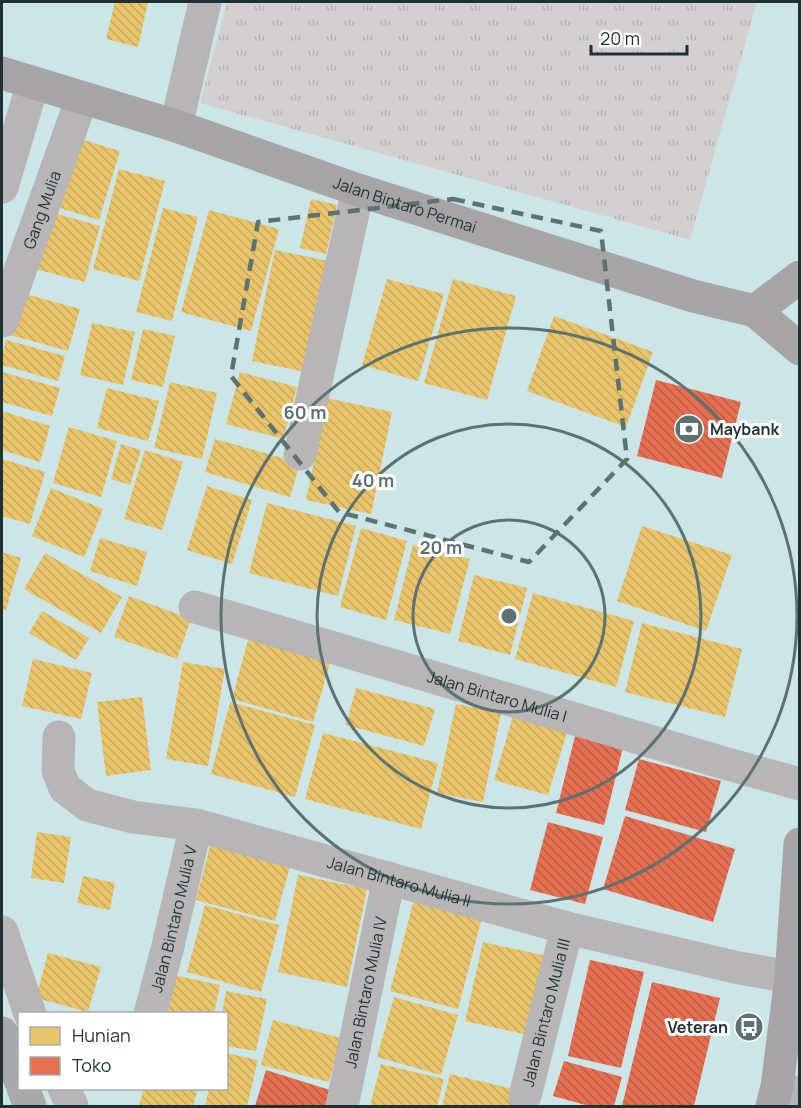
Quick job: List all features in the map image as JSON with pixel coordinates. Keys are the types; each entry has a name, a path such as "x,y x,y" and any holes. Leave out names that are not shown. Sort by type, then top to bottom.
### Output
{"highway":[{"path":"2,1033 18,1075"},
{"path":"23,1090 30,1107"}],"main road":[{"name":"Jalan Bintaro Permai","path":"2,73 176,126 358,190 693,296 755,311 800,349"},
{"path":"755,311 800,277"},
{"path":"783,1096 800,844"}],"street":[{"path":"176,126 205,2"},
{"path":"2,187 33,83"},
{"name":"Gang Mulia","path":"2,321 82,98"},
{"path":"300,454 358,190"},
{"name":"Jalan Bintaro Mulia I","path":"195,607 724,763 800,783"},
{"name":"Jalan Bintaro Mulia II","path":"59,737 58,771 65,788 87,805 132,818 196,825 567,928 739,968 791,977"},
{"name":"Jalan Bintaro Mulia V","path":"151,1012 196,825"},
{"name":"Jalan Bintaro Mulia IV","path":"342,1107 389,878"},
{"name":"Jalan Bintaro Mulia III","path":"525,1096 567,928"},
{"path":"2,932 29,1012"},
{"path":"64,1090 72,1107"}],"highlighted area":[{"path":"453,199 601,231 627,459 529,562 339,512 231,376 258,222"}],"green space":[{"path":"227,2 757,2 690,240 200,103"}],"building: Hunian":[{"path":"115,2 148,2 138,47 106,39"},
{"path":"74,137 120,151 99,220 53,206"},
{"path":"119,169 165,181 139,281 93,269"},
{"path":"311,199 337,205 326,254 300,248"},
{"path":"163,208 198,217 172,321 136,312"},
{"path":"209,210 279,229 251,331 181,312"},
{"path":"50,212 100,226 85,282 35,269"},
{"path":"275,250 338,263 315,374 252,361"},
{"path":"387,279 444,294 418,381 362,365"},
{"path":"453,279 516,296 487,400 424,383"},
{"path":"22,293 80,309 68,351 10,335"},
{"path":"554,316 653,352 626,427 527,391"},
{"path":"92,323 135,332 123,385 80,375"},
{"path":"143,329 175,336 163,387 131,380"},
{"path":"6,340 65,356 58,381 2,365"},
{"path":"2,372 60,388 52,416 2,402"},
{"path":"240,372 297,387 283,439 226,424"},
{"path":"170,382 217,393 202,459 154,448"},
{"path":"107,388 159,401 148,441 97,428"},
{"path":"327,398 392,412 371,514 306,500"},
{"path":"2,411 50,426 40,462 2,450"},
{"path":"69,427 117,441 101,497 53,483"},
{"path":"215,439 300,463 290,497 205,472"},
{"path":"121,444 141,450 130,485 111,479"},
{"path":"145,450 183,462 162,530 124,519"},
{"path":"2,459 45,472 30,524 2,516"},
{"path":"207,486 252,500 232,564 187,550"},
{"path":"51,488 103,509 84,557 32,536"},
{"path":"267,503 356,526 338,596 249,573"},
{"path":"642,526 732,555 706,631 617,601"},
{"path":"361,528 407,541 386,620 340,607"},
{"path":"100,538 147,552 137,586 90,571"},
{"path":"413,545 470,559 450,634 394,620"},
{"path":"2,552 21,558 6,610 2,609"},
{"path":"45,553 122,597 101,633 24,589"},
{"path":"474,575 527,588 510,655 458,641"},
{"path":"533,593 634,621 616,687 515,659"},
{"path":"129,596 191,619 177,659 114,637"},
{"path":"42,611 89,638 76,660 29,633"},
{"path":"642,623 742,649 725,717 625,692"},
{"path":"250,633 332,656 313,722 232,699"},
{"path":"33,659 92,673 81,719 22,706"},
{"path":"183,662 225,669 208,766 166,759"},
{"path":"356,688 435,709 424,746 346,725"},
{"path":"142,697 151,770 106,776 97,702"},
{"path":"230,702 315,725 295,797 211,774"},
{"path":"456,704 501,713 483,802 437,793"},
{"path":"513,716 567,732 548,795 494,780"},
{"path":"323,733 438,763 421,829 305,799"},
{"path":"37,832 71,837 64,883 31,878"},
{"path":"213,835 293,856 275,921 196,900"},
{"path":"298,875 367,889 347,987 278,972"},
{"path":"83,876 115,883 110,910 77,903"},
{"path":"416,892 484,910 458,1009 390,991"},
{"path":"205,905 279,925 261,992 187,972"},
{"path":"483,942 547,956 528,1035 465,1021"},
{"path":"48,953 101,967 88,1012 36,998"},
{"path":"174,975 220,985 214,1012 166,1012"},
{"path":"226,991 267,999 256,1051 228,1046 228,1012 222,1012"},
{"path":"394,997 458,1015 441,1075 377,1057"},
{"path":"273,1020 341,1038 329,1082 261,1065"},
{"path":"228,1053 258,1060 247,1106 205,1106 209,1090 228,1090"},
{"path":"381,1064 444,1079 437,1106 370,1106"},
{"path":"450,1074 526,1092 522,1106 442,1106"},
{"path":"143,1090 197,1090 193,1106 139,1106"}],"building: Toko":[{"name":"Maybank","path":"656,380 741,402 722,478 637,456"},
{"path":"575,736 623,747 604,825 556,813"},
{"path":"639,759 721,781 706,832 625,810"},
{"path":"625,816 735,849 713,922 603,889"},
{"path":"548,822 603,837 585,904 530,890"},
{"path":"590,960 644,972 621,1068 568,1056"},
{"path":"652,982 720,998 694,1106 622,1106"},
{"path":"564,1061 622,1077 614,1106 589,1106 553,1096"},
{"path":"266,1070 333,1091 328,1106 255,1106"}],"place":[{"name":"Maybank","path":"689,429"},
{"name":"Veteran","path":"749,1027"}]}
